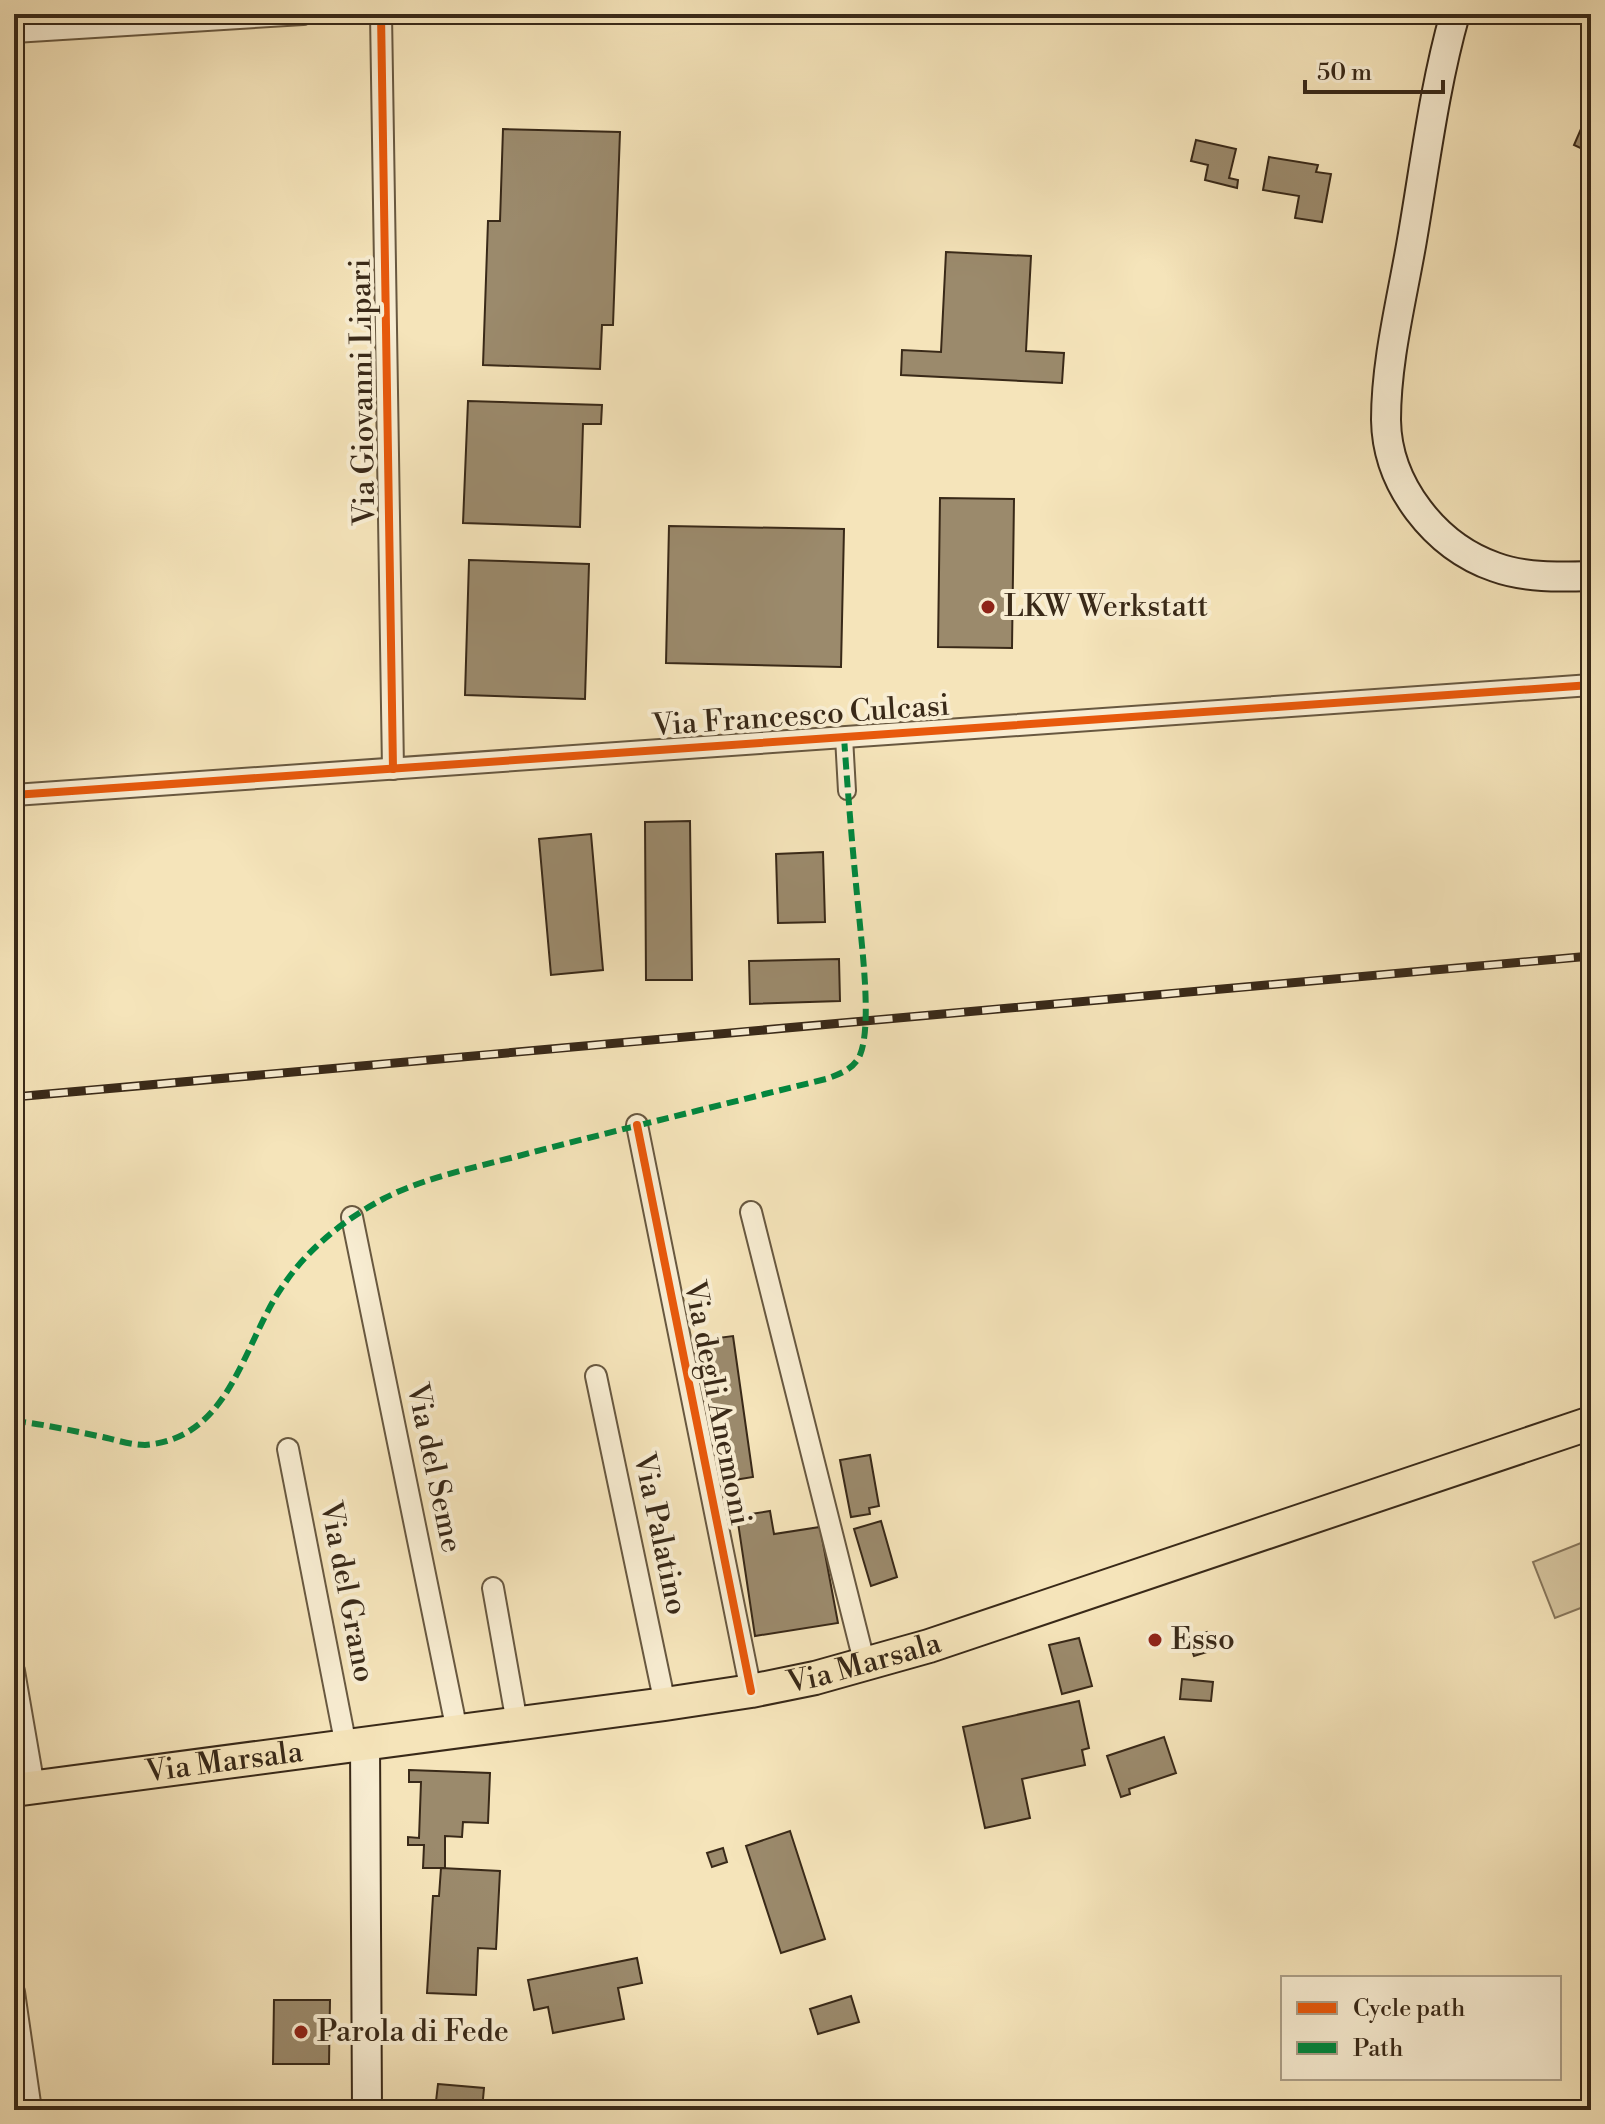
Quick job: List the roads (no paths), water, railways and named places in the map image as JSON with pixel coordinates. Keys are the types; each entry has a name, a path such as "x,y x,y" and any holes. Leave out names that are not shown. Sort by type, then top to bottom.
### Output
{"main road":[{"path":"1455,14 1437,96 1395,338 1386,422 1392,456 1402,483 1422,515 1442,537 1473,557 1513,572 1583,576"},
{"name":"Via Marsala","path":"24,1789 665,1704 751,1691 865,1665 1591,1423"},
{"path":"356,1745 367,2110"}],"street":[{"path":"14,32 303,14"},
{"name":"Via Giovanni Lipari","path":"381,14 393,769"},
{"name":"Via Francesco Culcasi","path":"14,795 1591,685"},
{"path":"844,737 847,791"},
{"name":"Via degli Anemoni","path":"637,1125 751,1691"},
{"path":"751,1212 865,1665"},
{"name":"Via del Seme","path":"352,1217 457,1731"},
{"name":"Via Palatino","path":"596,1376 665,1704"},
{"name":"Via del Grano","path":"288,1449 356,1745"},
{"path":"493,1588 517,1723"},
{"path":"14,1671 24,1789"},
{"path":"14,1992 31,2110"}],"railway":[{"path":"14,1097 1591,956"}],"place":[{"name":"LKW Werkstatt","path":"988,607"},
{"name":"Esso","path":"1155,1640"},
{"name":"Parola di Fede","path":"301,2032"}]}
